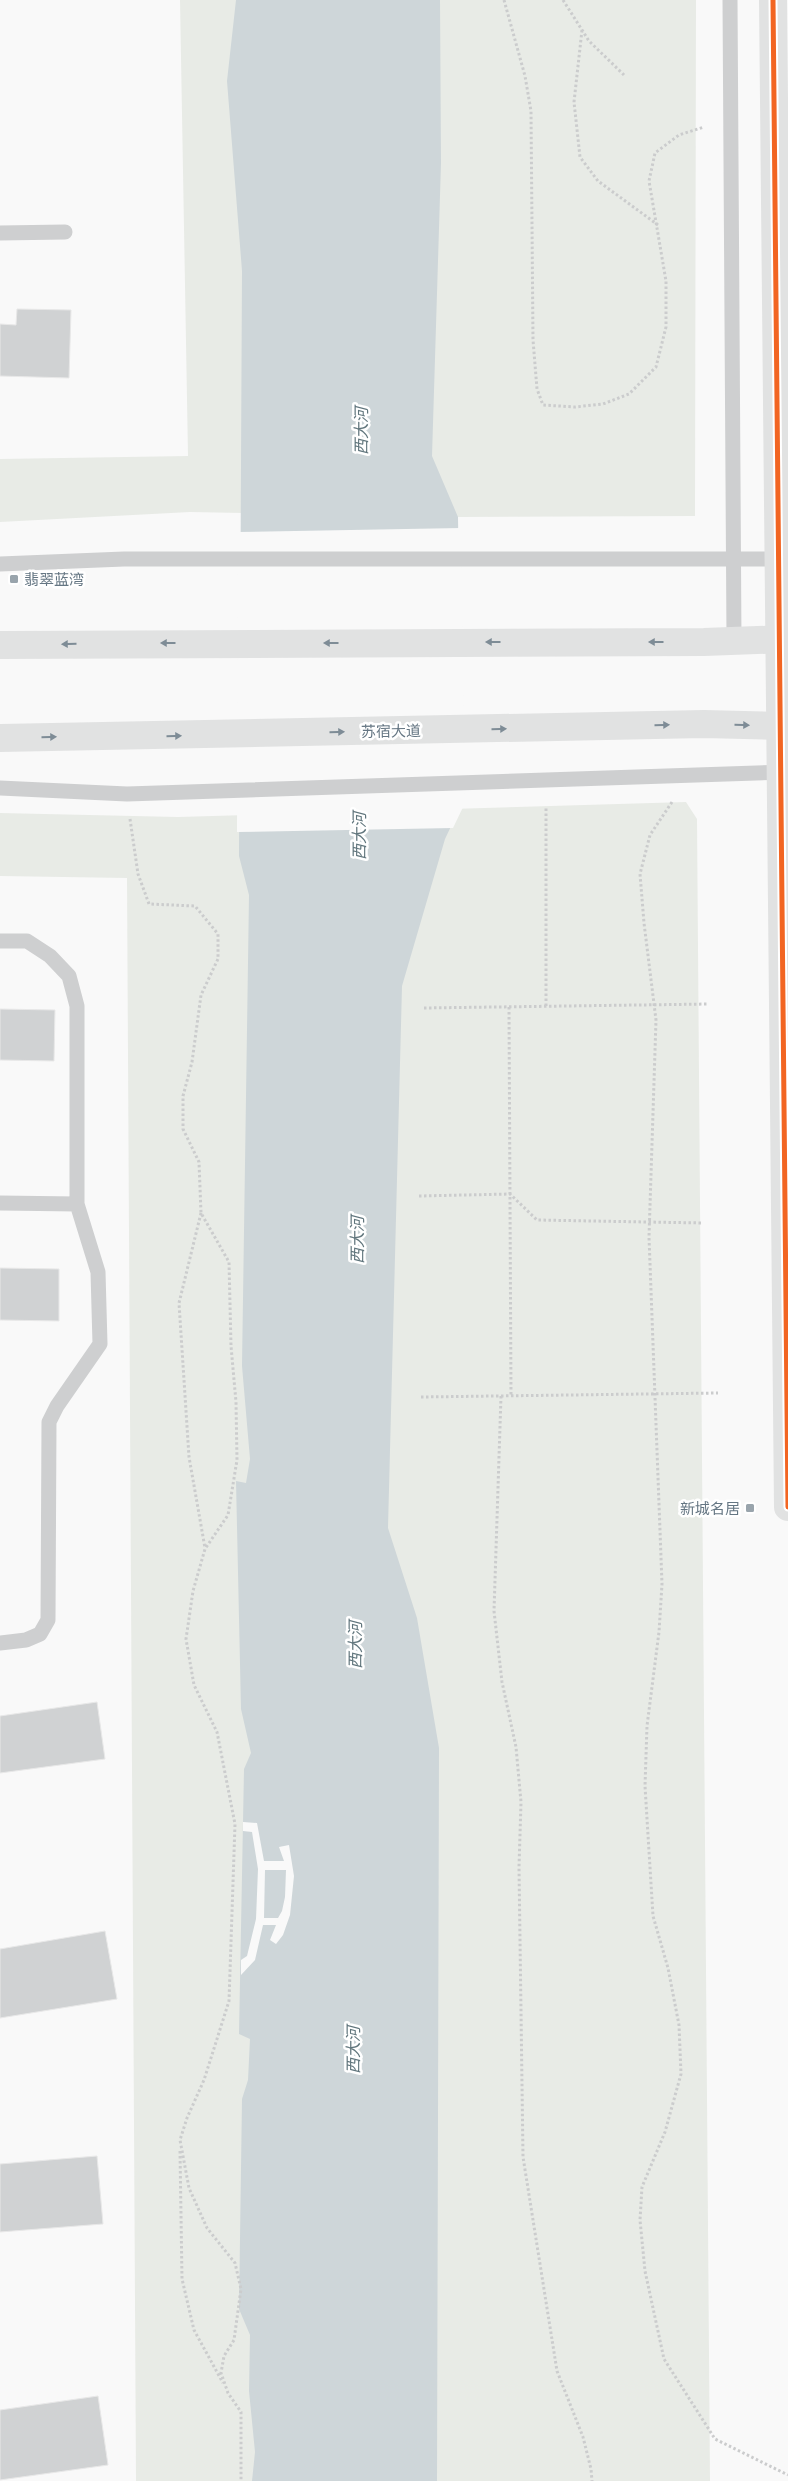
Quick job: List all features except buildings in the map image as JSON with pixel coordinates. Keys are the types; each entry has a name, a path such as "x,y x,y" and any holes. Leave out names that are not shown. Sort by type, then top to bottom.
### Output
{"main road":[{"path":"773,0 782,377 788,1507"},
{"path":"0,645 704,642 783,639"},
{"name":"苏宿大道","path":"0,738 126,737 704,724 785,726"}],"lane":[{"path":"730,0 734,640"},
{"path":"0,233 64,232"},
{"path":"0,564 124,559 783,559"},
{"path":"0,788 127,794 785,772"},
{"path":"0,941 27,941 50,956 68,976 77,1006 77,1204 98,1272 100,1344 57,1406 49,1422 48,1620 40,1634 26,1640 0,1643"},
{"path":"0,1203 77,1204"}],"path":[{"path":"504,0 525,76 531,111 534,340 537,389 543,405 576,407 603,404 629,394 656,368 666,327 666,281 649,181 655,153 679,135 731,119"},
{"path":"563,0 589,41 624,75"},
{"path":"582,30 574,102 580,157 598,181 658,225"},
{"path":"127,794 138,874 148,904 196,906 218,934 218,959 202,995 192,1062 183,1096 183,1129 199,1162 201,1212 179,1304 189,1457 205,1549"},
{"path":"674,799 650,835 640,874 656,1020 649,1222 662,1584 659,1632 647,1726 645,1786 653,1916 668,1968 679,2025 681,2074 665,2132 642,2187 640,2220 645,2271 664,2359 715,2438 788,2475"},
{"path":"546,801 546,1006"},
{"path":"424,1008 709,1004"},
{"path":"509,1007 511,1396"},
{"path":"419,1196 510,1194 537,1220 703,1223"},
{"path":"201,1212 229,1262 231,1346 237,1421 237,1460 228,1515 205,1549 193,1591 186,1640 194,1685 217,1732 235,1824 232,1960 229,2001 204,2080 187,2118 180,2140 182,2279 194,2330 228,2393 241,2412 241,2481"},
{"path":"421,1396 718,1393"},
{"path":"501,1396 494,1612 502,1682 516,1747 521,1802 519,1867 523,2157 557,2371 583,2437 592,2481"},
{"path":"180,2140 189,2188 208,2228 235,2263 241,2289 234,2340 224,2356 221,2373 228,2393"}],"shaded area":[{"path":"180,0 696,0 695,516 458,517 190,512 0,522 0,459 188,456"},
{"path":"686,802 697,819 710,2481 136,2481 127,878 0,876 0,813 178,817"}],"water":[{"name":"西大河","path":"236,0 440,0 441,163 432,456 458,517 462,803 445,839 402,986 388,1528 417,1618 439,1748 437,2481 252,2481 255,2452 249,2391 250,2335 239,2309 242,2099 248,2080 250,2039 239,2034 244,1769 251,1753 241,1709 236,1481 246,1483 250,1459 242,1366 249,895 239,856 242,271 227,81"}],"pier":[{"path":"461,528 465,803 453,828 237,832 238,532"},
{"path":"243,1822 257,1823 264,1861 284,1861 279,1847 289,1845 294,1876 290,1915 283,1935 276,1944 270,1940 276,1925 263,1925 255,1960 241,1975 241,1960 247,1956 256,1919 258,1869 252,1832 243,1831","holes":["265,1870 286,1870 285,1897 282,1911 278,1918 264,1918"]}],"transit line":[{"path":"773,0 788,1507"}],"place":[{"name":"翡翠蓝湾","path":"14,579"},
{"name":"新城名居","path":"750,1508"}]}
